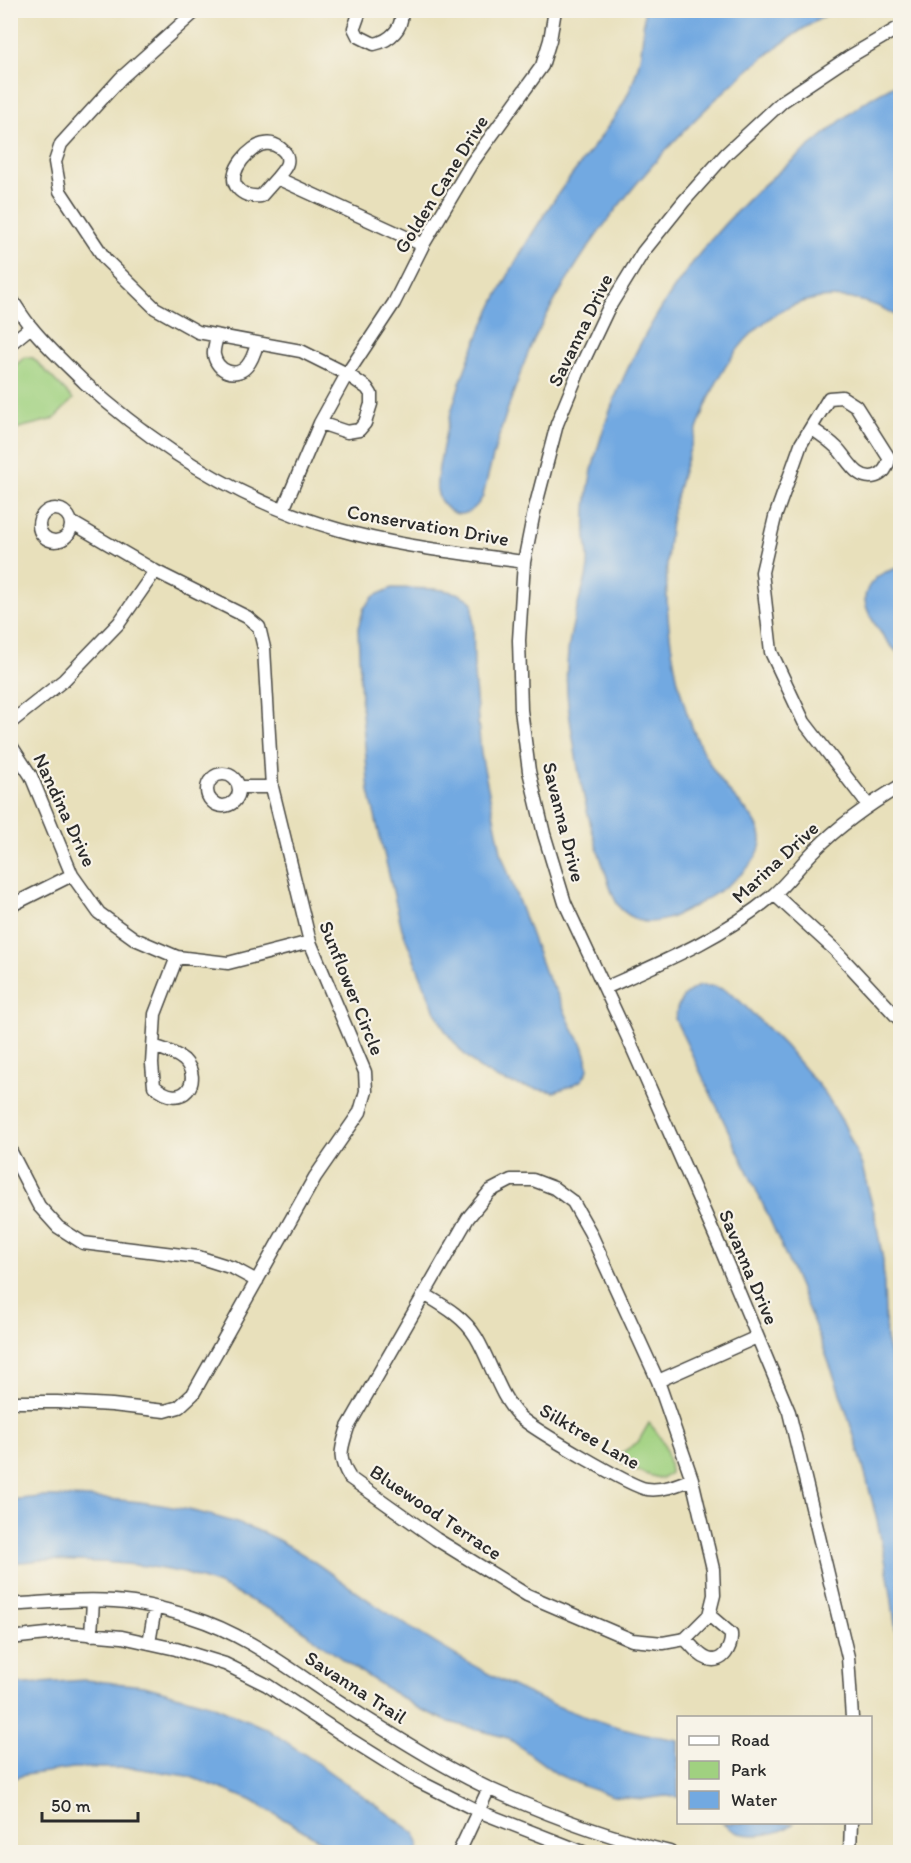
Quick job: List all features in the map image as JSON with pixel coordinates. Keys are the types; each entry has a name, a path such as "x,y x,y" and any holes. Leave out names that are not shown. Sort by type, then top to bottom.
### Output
{"street":[{"path":"197,10 121,78 61,144 55,162 60,191 105,259 155,308 198,332 301,351 346,374 367,388 371,394 371,404 365,423 359,430 347,432 320,423"},
{"path":"362,10 358,14 354,28 358,36 375,44 383,42 395,33 402,19 401,10"},
{"name":"Golden Cane Drive","path":"283,510 320,423 346,374 394,303 423,245 471,164 542,66 550,40 555,10"},
{"name":"Savanna Drive","path":"852,1716 848,1657 789,1412 720,1247 565,903 544,834 530,771 521,710 519,640 524,562 534,512 557,424 608,309 643,252 726,154 783,101 849,57 900,27"},
{"path":"265,143 283,150 287,157 288,164 277,178 261,196 251,197 243,194 234,185 233,177 237,167 256,146 265,143"},
{"path":"277,178 423,245"},
{"name":"Conservation Drive","path":"10,297 31,327 113,408 163,446 217,480 283,510 339,530 399,543 524,562"},
{"path":"10,344 31,327"},
{"path":"217,336 214,353 216,362 227,372 238,373 245,369 250,363 257,344"},
{"path":"811,428 828,440 842,453 850,466 863,476 873,477 888,466 889,458 856,406 842,397 829,398 801,444 775,517 762,572 771,652 804,722 868,805"},
{"name":"Sunflower Circle","path":"10,1402 112,1405 165,1411 179,1407 194,1394 315,1177 360,1112 366,1091 364,1072 310,942 272,787 264,648 259,627 247,617 155,571 71,522"},
{"path":"10,723 63,680 119,623 155,571"},
{"name":"Nandina Drive","path":"10,744 31,776 72,875 99,913 135,939 177,957 228,963 310,942"},
{"name":"Marina Drive","path":"605,988 701,944 741,920 774,894 817,848 868,805 900,786"},
{"path":"239,788 272,787"},
{"path":"10,906 72,875"},
{"path":"774,894 834,949 898,1013"},
{"path":"153,1046 155,1014 177,957"},
{"path":"10,1150 39,1206 58,1227 83,1243 198,1257 232,1268 257,1281"},
{"name":"Bluewood Terrace","path":"685,1639 663,1643 632,1640 527,1595 435,1539 350,1478 342,1465 341,1448 348,1427 468,1218 490,1191 511,1180 534,1180 554,1188 573,1202 590,1232 658,1381 692,1479 713,1569 714,1595 709,1615"},
{"name":"Silktree Lane","path":"424,1294 458,1315 476,1336 507,1400 520,1417 537,1429 619,1477 645,1489 666,1488 692,1479"},
{"path":"658,1381 757,1337"},
{"path":"91,1635 93,1601"},
{"name":"Savanna Trail","path":"10,1605 93,1601 132,1603 192,1617 242,1638 284,1663 353,1710 426,1754 489,1788 591,1830 670,1852"},
{"path":"149,1643 155,1608"},
{"path":"709,1615 731,1634 732,1641 724,1656 716,1660 700,1654 685,1639 709,1615"},
{"path":"10,1638 65,1632 122,1637 176,1649 225,1664 267,1685 412,1778 477,1811 583,1852"},
{"path":"459,1852 489,1788"},
{"path":"850,1852 851,1824"}],"green space":[{"path":"25,357 33,358 73,399 54,419 19,428 11,435 11,369"},
{"path":"649,1423 662,1440 668,1458 670,1473 662,1479 645,1474 614,1458 638,1442"}],"water":[{"path":"644,11 834,11 787,39 730,86 665,151 617,207 555,299 532,344 502,425 483,496 471,511 463,514 454,513 439,498 437,481 447,426 470,356 484,322 519,256 558,194 624,102 640,58"},
{"path":"900,82 900,318 868,303 835,297 802,302 770,318 757,329 745,340 726,365 705,408 682,473 671,523 668,550 668,609 670,638 682,697 702,750 727,789 744,807 758,828 761,843 758,853 735,879 689,909 658,921 635,919 621,909 615,900 595,841 586,807 568,701 568,648 588,570 587,498 600,441 618,391 646,334 680,280 719,230 765,184 838,123 872,97"},
{"path":"900,567 900,655 873,621 865,599 868,588 877,577"},
{"path":"392,588 447,591 466,597 473,603 474,675 481,754 502,856 545,973 556,991 573,1030 583,1045 587,1058 588,1070 582,1080 554,1092 520,1086 498,1079 479,1068 462,1052 446,1032 434,1009 402,929 369,791 361,702 358,628 364,608 374,596"},
{"path":"699,986 713,986 725,990 740,1001 785,1046 825,1093 844,1124 862,1166 883,1260 886,1339 900,1395 900,1690 892,1601 876,1514 852,1428 822,1344 788,1261 675,1019 682,999"},
{"path":"39,1497 93,1498 148,1503 202,1513 271,1536 303,1554 377,1606 448,1651 520,1690 596,1720 636,1732 677,1740 677,1797 643,1799 613,1796 557,1774 508,1738 446,1721 416,1707 353,1667 283,1616 219,1585 184,1573 146,1566 43,1560 11,1563 11,1500"},
{"path":"85,1680 144,1686 212,1705 267,1729 415,1833 419,1846 417,1852 340,1852 251,1800 188,1776 134,1768 73,1768 11,1779 11,1685"},
{"path":"723,1824 793,1824 768,1834 752,1835 730,1829"}]}
